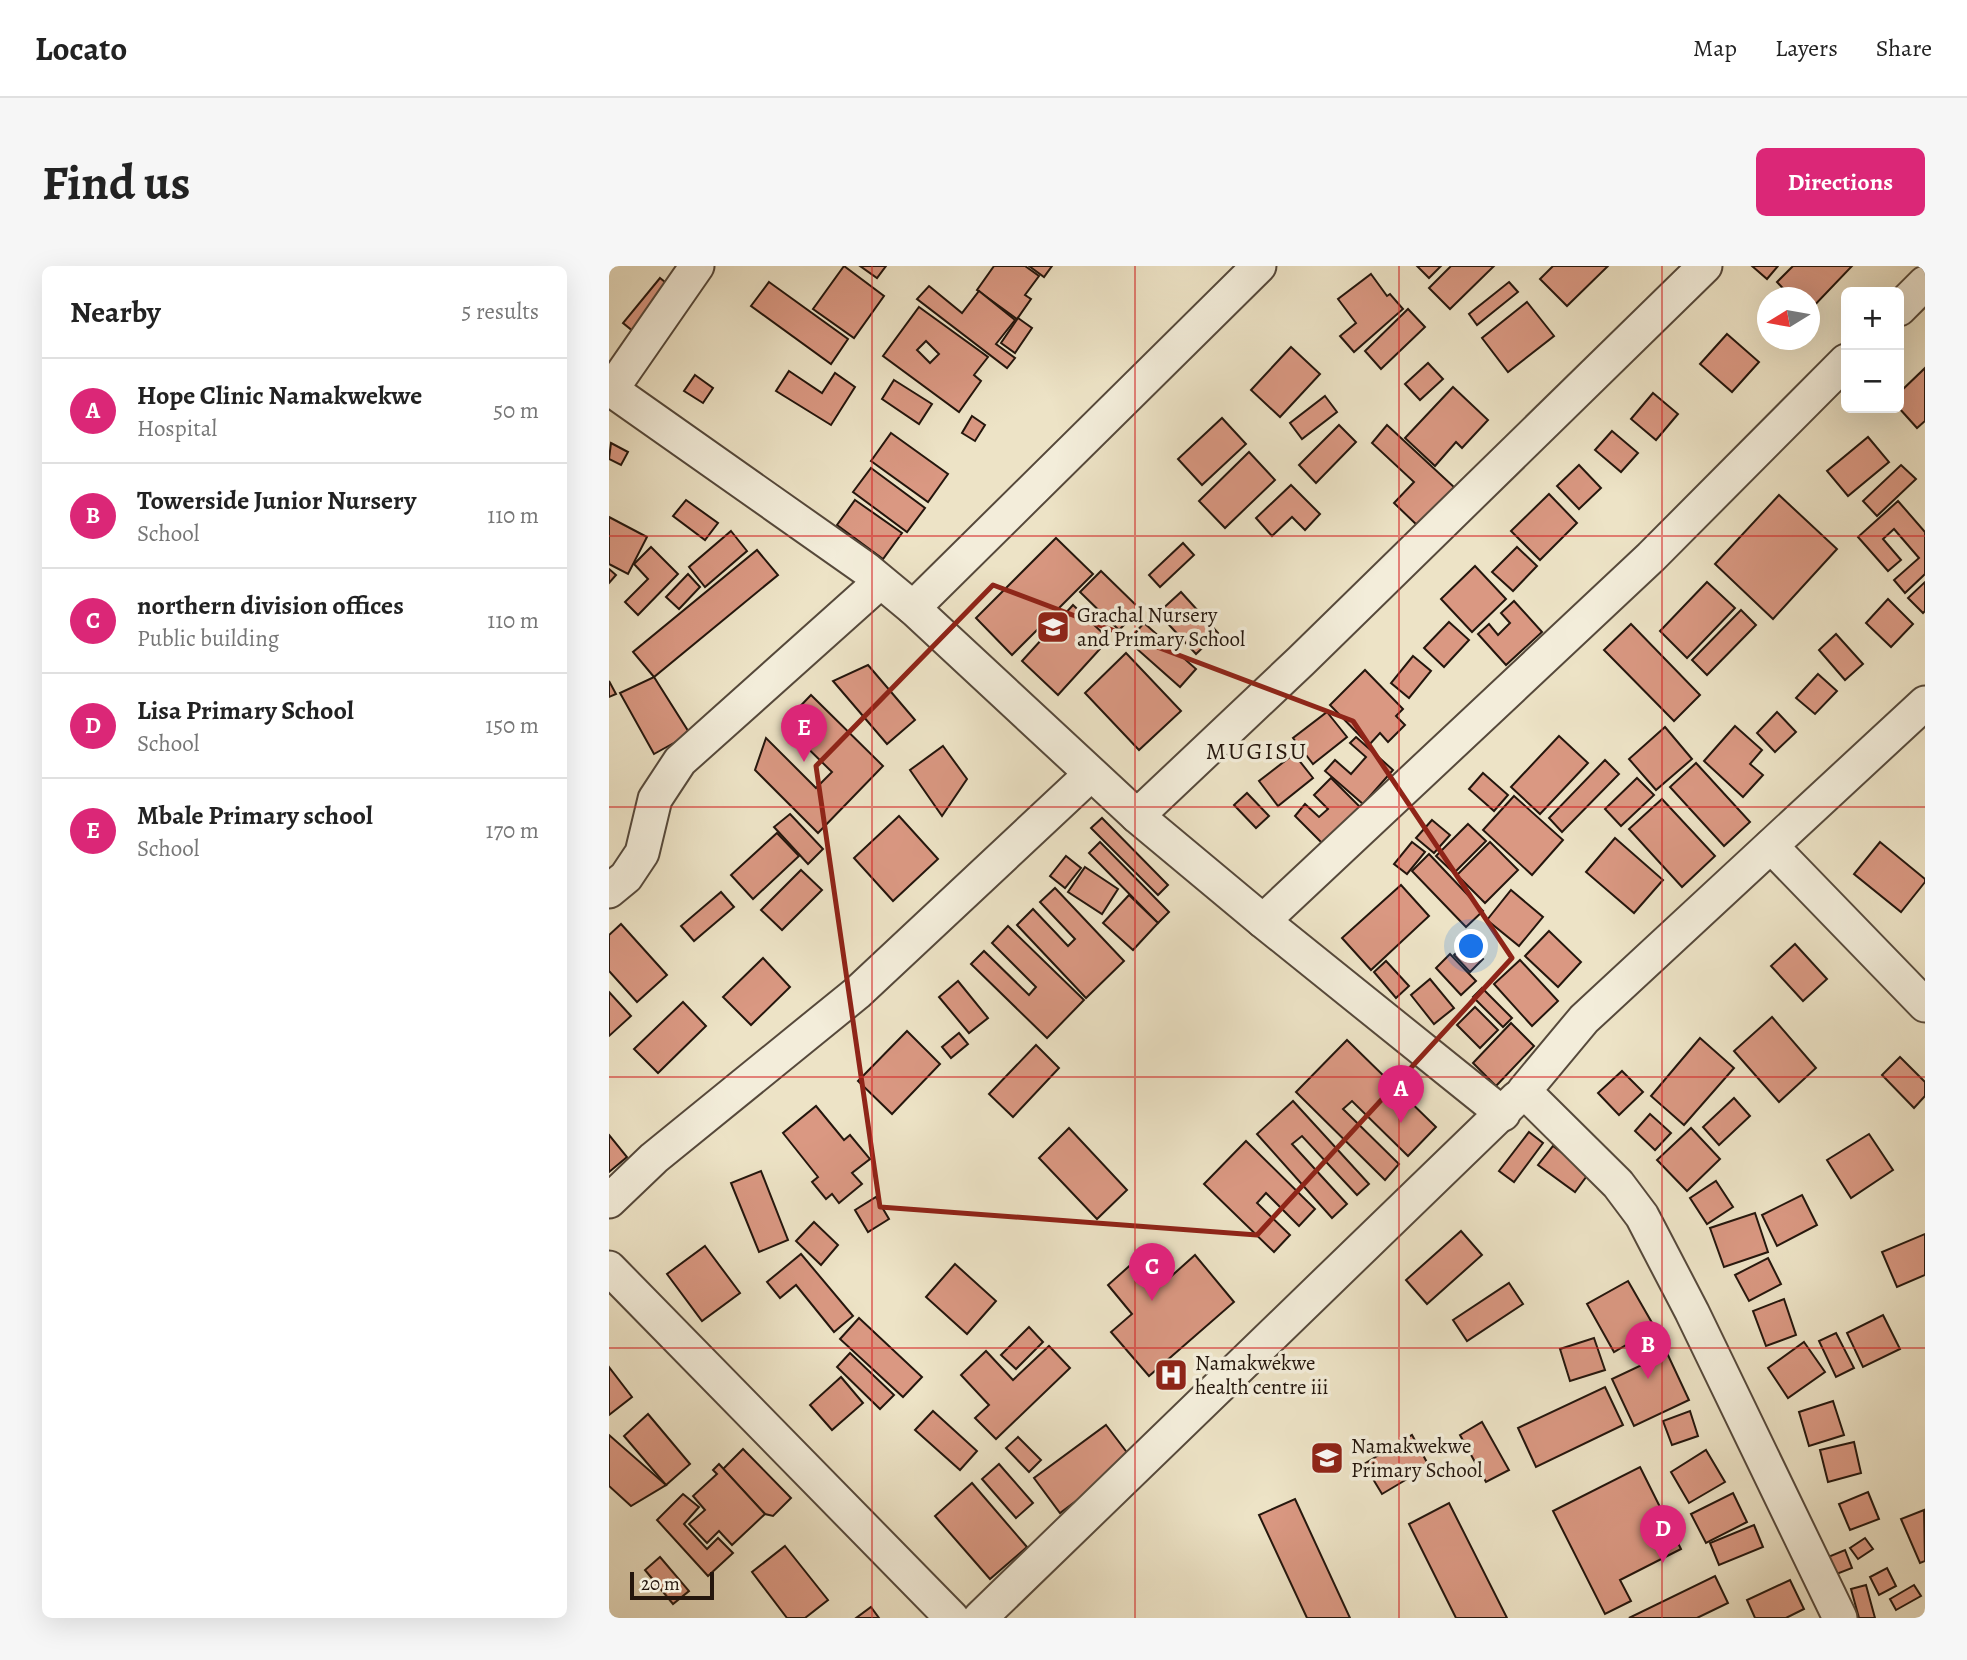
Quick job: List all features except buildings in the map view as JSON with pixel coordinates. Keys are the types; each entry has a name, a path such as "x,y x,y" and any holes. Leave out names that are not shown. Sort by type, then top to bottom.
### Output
{"street":[{"path":"697,266 610,389 866,569 913,608 1137,816 1263,921 1513,1103 1618,1184 1642,1216 1692,1312 1840,1618"},
{"path":"913,608 1259,266"},
{"path":"1137,816 1301,661 1705,266"},
{"path":"1904,304 1925,283"},
{"path":"1263,921 1651,557 1841,367"},
{"path":"609,891 626,877 642,853 655,799 680,761 880,582"},
{"path":"980,1618 1513,1103 1584,1019 1925,703"},
{"path":"609,1200 654,1158 857,993 1091,774"},
{"path":"1771,846 1925,1005"},
{"path":"609,1268 952,1618"}],"highlighted area":[{"path":"993,585 1353,721 1512,958 1257,1235 880,1207 816,766"}],"place":[{"name":"Grachal Nursery and Primary School","path":"1053,627"},
{"name":"Mbale Primary school","path":"804,762"},
{"name":"Hope Clinic Namakwekwe","path":"1401,1123"},
{"name":"northern division offices","path":"1152,1301"},
{"name":"Namakwekwe health centre iii","path":"1171,1375"},
{"name":"Towerside Junior Nursery","path":"1648,1379"},
{"name":"Namakwekwe Primary School","path":"1327,1458"},
{"name":"Lisa Primary School","path":"1663,1563"}],"district":[{"name":"MUGISU","path":"1257,751"}]}
